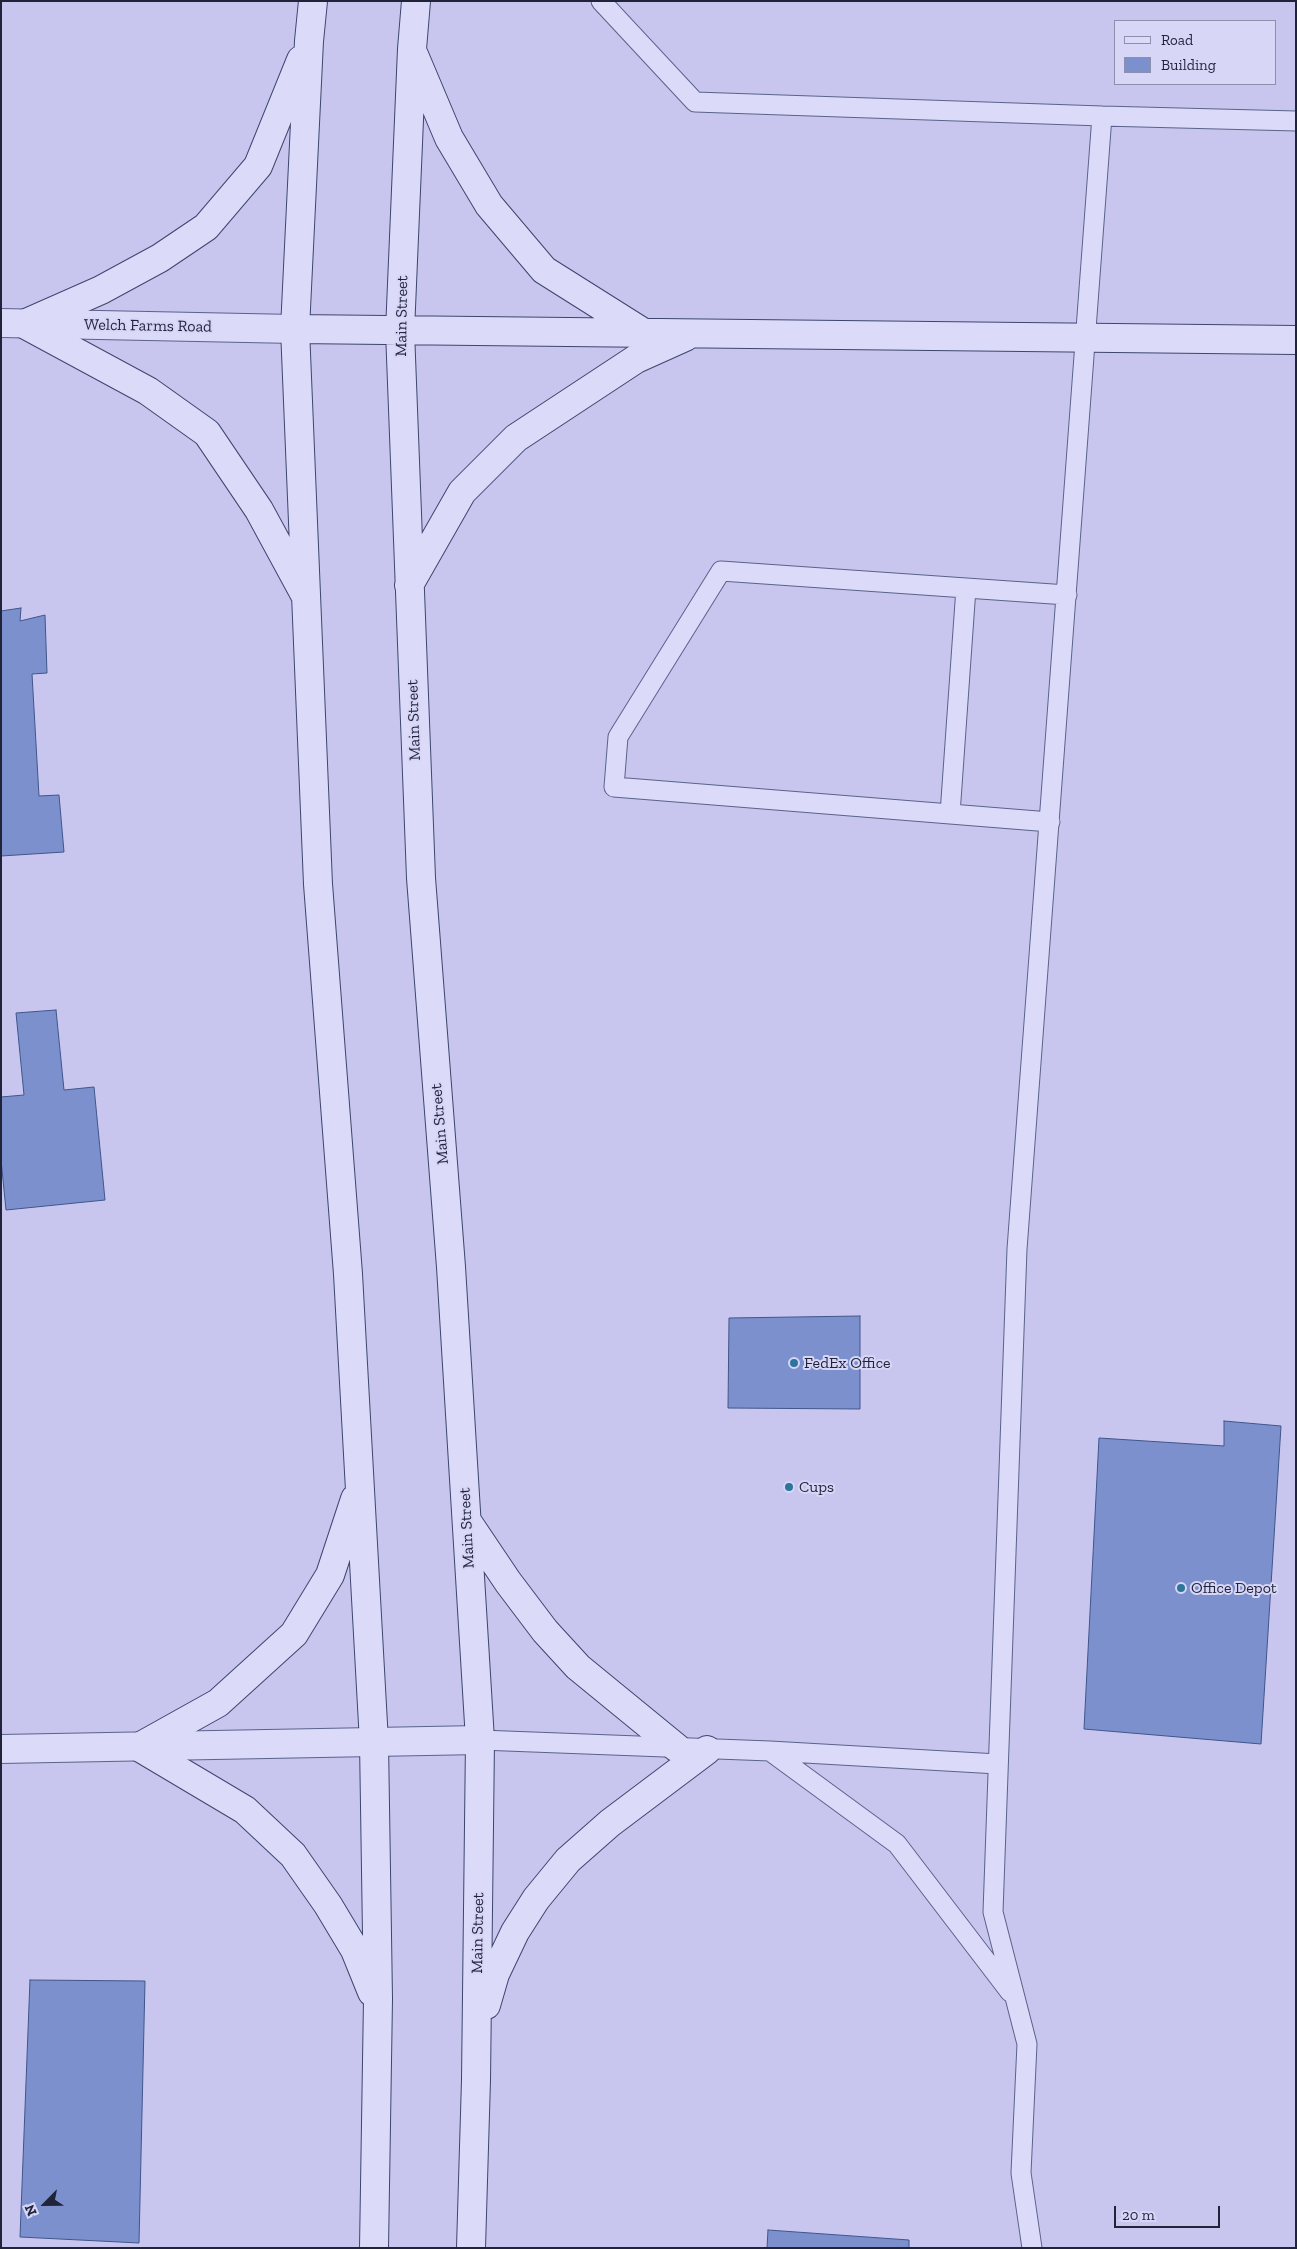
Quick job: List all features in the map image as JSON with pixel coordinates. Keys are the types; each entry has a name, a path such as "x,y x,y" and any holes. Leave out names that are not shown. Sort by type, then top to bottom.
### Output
{"main road":[{"path":"313,1 309,41 295,329 318,884 348,1274 374,1742 378,2017 374,2248"},
{"name":"Main Street","path":"416,1 412,48 400,331 420,878 451,1267 480,1740 477,2035 471,2248"},
{"path":"13,324 101,290 160,258 206,227 258,166 309,41"},
{"path":"412,48 449,138 489,205 544,270 644,333"},
{"path":"13,324 148,391 207,432 259,510 306,596"},
{"name":"Welch Farms Road","path":"13,324 400,331 1086,336 1296,340"},
{"path":"409,585 462,492 516,438 636,359 692,334"},
{"path":"139,1747 218,1703 294,1634 330,1575 360,1483"},
{"path":"466,1520 508,1582 545,1631 578,1667 677,1748"},
{"path":"1,1749 480,1740"},
{"path":"139,1747 245,1810 293,1855 328,1905 355,1950 371,1989 378,2017"},
{"path":"477,2035 495,1974 515,1932 536,1899 568,1860 610,1823 707,1750"}],"lane":[{"path":"601,1 695,102 1296,121"},
{"path":"1032,2248 1021,2173 1027,2044 993,1912 1017,1249 1102,116"},
{"path":"1050,822 614,788 618,737 721,571 1067,595"},
{"path":"950,814 966,588"},
{"path":"480,1740 770,1751 998,1764"},
{"path":"770,1751 897,1844 1015,1998"}],"building":[{"path":"21,608 20,621 45,615 47,673 32,674 39,796 59,795 64,852 1,856 1,611"},
{"path":"56,1010 64,1090 94,1087 105,1200 6,1210 1,1160 1,1097 24,1095 16,1013"},
{"name":"FedEx Office","path":"860,1316 860,1409 728,1408 729,1318"},
{"name":"Office Depot","path":"1224,1421 1281,1426 1261,1744 1084,1729 1099,1438 1224,1446"},
{"path":"30,1980 145,1981 139,2243 20,2237"},
{"path":"768,2230 909,2240 909,2248 767,2248"}],"place":[{"name":"FedEx Office","path":"794,1363"},
{"name":"Cups","path":"789,1487"},
{"name":"Office Depot","path":"1181,1588"}]}
